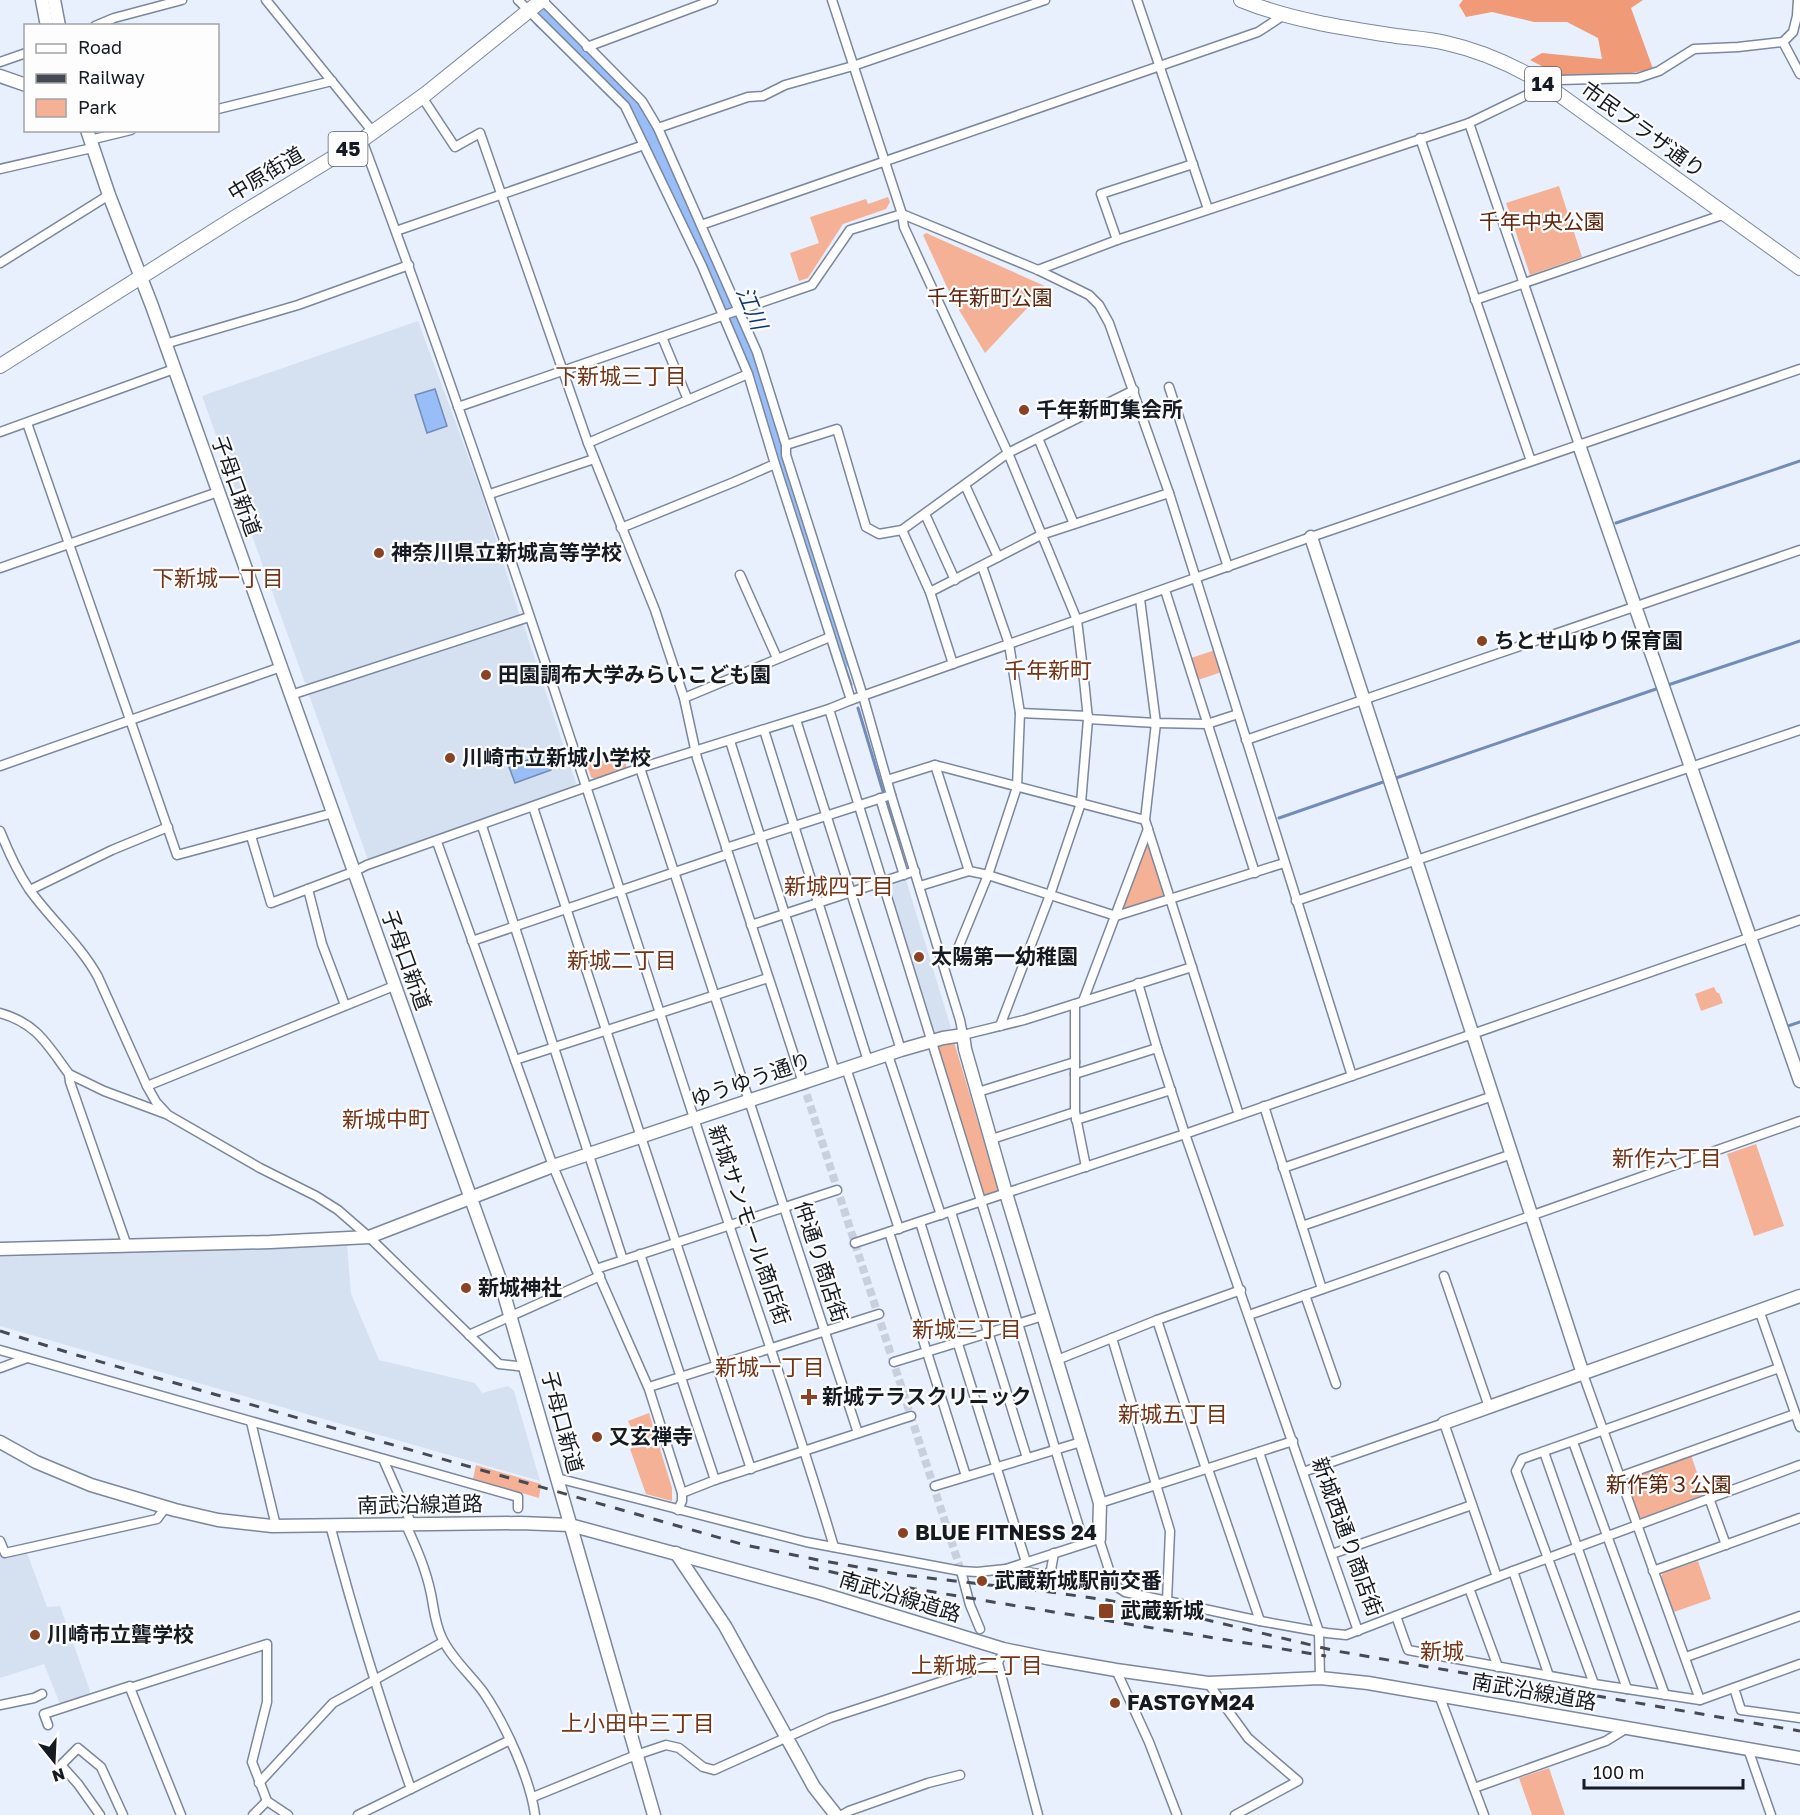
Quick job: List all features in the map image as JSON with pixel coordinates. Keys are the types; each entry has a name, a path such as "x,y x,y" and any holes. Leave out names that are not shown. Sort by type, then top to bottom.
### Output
{"main road":[{"name":"中原街道","path":"0,366 368,136 422,97 542,0"},
{"name":"市民プラザ通り","path":"1241,0 1284,15 1446,43 1496,59 1522,71 1546,85 1800,268"}],"street":[{"path":"42,0 47,24"},
{"path":"54,0 59,24"},
{"path":"100,24 182,0"},
{"name":"新城サンモール商店街","path":"266,0 332,81 368,136 396,231 490,494 621,890 694,1120 805,1451 834,1547"},
{"path":"518,0 624,106 644,145 748,374 851,700"},
{"path":"542,0 642,101 657,128 757,352 786,445 786,455 863,696 960,1020 965,1049 1007,1194 1100,1503 1100,1539 1114,1585 1120,1590 1167,1601 1323,1633 1346,1635 1358,1631"},
{"path":"681,0 688,9"},
{"path":"587,47 713,0"},
{"path":"832,0 902,214 904,227 1008,453 1077,620 1088,717 1081,803 1050,895 1000,1026"},
{"path":"657,128 748,97 763,96 785,85 853,66 1045,0"},
{"path":"1137,0 1161,65 1208,209"},
{"path":"1038,270 1117,240 1469,123 1558,80 1638,78 1659,71 1694,49 1783,42 1793,32 1798,0"},
{"path":"701,225 1258,32 1284,15"},
{"path":"1783,42 1800,74"},
{"path":"0,62 24,54"},
{"path":"0,76 24,84"},
{"path":"219,109 332,81"},
{"path":"422,97 455,147 480,133 588,443 655,610 684,698 696,751 727,851 803,1083"},
{"path":"1469,123 1800,1081"},
{"path":"0,169 90,140 123,132"},
{"path":"1420,138 1531,461"},
{"name":"子母口新道","path":"90,140 281,667 511,1316 654,1815"},
{"path":"396,231 644,145"},
{"path":"1117,240 1101,194 1193,164"},
{"path":"0,263 109,195"},
{"path":"458,407 812,285 850,230 902,214 1038,270 1089,295 1099,305 1109,323 1169,493 1352,1076"},
{"path":"1475,300 1725,214"},
{"path":"165,344 298,305 409,265"},
{"path":"662,337 688,400"},
{"path":"0,432 174,369"},
{"path":"251,836 271,903 367,865 640,768 829,709 1311,537 1800,369"},
{"path":"588,443 748,374"},
{"path":"1169,387 1228,567"},
{"path":"786,445 837,429 866,526 879,534 902,530 1008,453 1134,390"},
{"path":"27,423 177,855 333,813"},
{"path":"1038,438 1074,524"},
{"path":"621,528 734,483 786,455"},
{"path":"490,494 594,459"},
{"path":"965,485 998,557"},
{"path":"0,568 218,492"},
{"path":"930,592 1041,535 1169,493"},
{"path":"925,513 954,580"},
{"path":"902,530 930,592 953,664"},
{"path":"1311,537 1583,1374 1700,1700"},
{"path":"1246,740 1800,550"},
{"path":"942,961 954,958 988,875 1017,787 1020,713 1009,644 982,566"},
{"path":"740,575 777,658"},
{"path":"1165,590 1255,873"},
{"path":"1140,599 1156,723 1145,820 1239,1115"},
{"path":"291,695 529,616"},
{"path":"684,698 830,637"},
{"path":"0,766 281,667"},
{"path":"829,709 1084,1543"},
{"path":"1020,713 1156,723 1207,724 1238,714"},
{"path":"796,720 901,1050"},
{"path":"764,730 868,1061"},
{"path":"1296,901 1800,730"},
{"path":"730,741 786,913 899,1229"},
{"path":"887,780 935,765 1145,820"},
{"path":"935,765 969,871"},
{"name":"仲通り商店街","path":"640,768 858,1433"},
{"path":"472,940 675,872 760,837 891,795"},
{"path":"880,798 904,875"},
{"path":"533,807 751,1469"},
{"path":"482,826 623,1260"},
{"path":"30,890 75,866 168,827"},
{"path":"1086,1167 1076,1116 1075,1062 1079,1003 1116,916 1148,829"},
{"path":"0,831 30,890 89,961 147,1086 156,1102 168,1115"},
{"path":"437,842 553,1166 649,1387 681,1493 682,1501 678,1510"},
{"path":"920,886 969,871 1116,916 1284,863"},
{"path":"751,925 915,871"},
{"path":"308,889 322,944 345,1005"},
{"path":"855,1243 1185,1134 1800,920"},
{"path":"963,1035 1079,1003 1192,967"},
{"path":"515,1060 768,978"},
{"name":"新城西通り商店街","path":"1138,983 1185,1134 1358,1631 1800,1465"},
{"path":"147,1086 394,986"},
{"path":"0,1013 14,1017 37,1032 69,1074 104,1091 168,1115 338,1210 369,1237 499,1364 526,1367"},
{"name":"ゆうゆう通り","path":"0,1249 369,1237 553,1166 901,1050 930,1041 963,1035"},
{"path":"1075,1074 1157,1048"},
{"path":"888,1055 941,1215"},
{"path":"978,1092 1075,1062"},
{"path":"69,1074 127,1246"},
{"path":"992,1139 1171,1090"},
{"path":"1283,1168 1493,1096"},
{"path":"1264,1106 1322,1289"},
{"path":"1249,1315 1800,1121"},
{"path":"1302,1226 1512,1154"},
{"path":"469,1335 623,1260 837,1190"},
{"path":"951,1212 1027,1458"},
{"path":"920,1222 1026,1562"},
{"path":"889,1232 966,1476"},
{"path":"640,1254 715,1480"},
{"path":"1444,1276 1489,1407"},
{"path":"1057,1360 1157,1320 1241,1290"},
{"path":"1305,1295 1336,1384"},
{"path":"1303,1472 1800,1296"},
{"path":"1759,1310 1800,1427"},
{"path":"649,1387 879,1314"},
{"path":"894,1362 1043,1316"},
{"path":"1157,1320 1260,1621"},
{"path":"1112,1338 1170,1532 1167,1601"},
{"path":"0,1350 518,1497 518,1508"},
{"path":"0,1368 28,1358"},
{"path":"1594,1684 1516,1471 1522,1459 1779,1368"},
{"path":"1619,1477 1795,1414"},
{"path":"681,1493 911,1416"},
{"path":"251,1422 276,1526"},
{"path":"1444,1423 1497,1577"},
{"name":"南武沿線道路","path":"0,1442 36,1462 91,1485 218,1520 276,1526 520,1523 570,1525 820,1593 1003,1649 1116,1670 1208,1683 1320,1678 1368,1683 1800,1758"},
{"path":"935,1486 1082,1442"},
{"path":"1100,1503 1293,1442"},
{"path":"1573,1442 1665,1695"},
{"path":"1259,1452 1323,1633 1320,1678"},
{"path":"1544,1452 1627,1689"},
{"path":"383,1459 419,1552 437,1629 443,1642 484,1694 510,1740 532,1797 535,1815"},
{"path":"557,1478 678,1510 834,1547 961,1571 1006,1569 1048,1574 1054,1553"},
{"path":"1709,1498 1726,1545"},
{"path":"1332,1554 1472,1505"},
{"path":"0,1541 5,1553 157,1519 166,1507"},
{"path":"1653,1571 1800,1518"},
{"path":"330,1526 374,1682 411,1789"},
{"path":"1006,1569 1100,1539"},
{"path":"676,1553 725,1626 814,1787 836,1815"},
{"path":"961,1571 970,1605 980,1629"},
{"path":"1513,1571 1549,1676"},
{"path":"1468,1588 1498,1667"},
{"path":"1396,1616 1408,1650 1594,1684 1700,1700 1800,1664"},
{"path":"1686,1658 1800,1616"},
{"path":"259,1783 333,1703 443,1642"},
{"path":"48,1725 44,1714 267,1644 267,1702 252,1762 267,1801 288,1815"},
{"path":"1003,1649 998,1663 1038,1815"},
{"path":"532,1797 666,1745 679,1748 703,1767 714,1770 830,1718 998,1663"},
{"path":"1116,1670 1149,1742 1177,1815"},
{"path":"1208,1683 1248,1738 1298,1780 1235,1815"},
{"path":"130,1688 181,1815"},
{"path":"1734,1688 1741,1710 1800,1718"},
{"path":"0,1705 34,1698 42,1694"},
{"path":"1439,1695 1484,1815"},
{"path":"1474,1788 1606,1741 1627,1728"},
{"path":"358,1815 510,1740"},
{"path":"100,1815 61,1765 78,1748 101,1767 123,1815"},
{"path":"1748,1749 1771,1815"},
{"path":"842,1815 928,1783 960,1775"},
{"path":"253,1815 267,1801"}],"shaded area":[{"path":"1463,0 1643,0 1631,8 1653,69 1616,76 1559,75 1530,60 1542,53 1602,59 1598,38 1567,22 1534,22 1492,12 1466,17 1459,5"},
{"name":"神奈川県立新城高等学校","path":"418,321 481,491 520,616 308,684 305,683 202,396"},
{"name":"川崎市立新城小学校","path":"523,623 576,783 573,787 368,860 309,695 311,691"},
{"name":"太陽第一幼稚園","path":"906,880 951,1028 931,1035 885,886"},
{"path":"347,1244 351,1294 379,1360 475,1383 482,1393 508,1386 514,1391 540,1481 0,1326 0,1257"},
{"name":"川崎市立聾学校","path":"27,1553 47,1607 60,1606 90,1691 89,1695 60,1704 44,1664 0,1678 0,1557"}],"green space":[{"name":"千年中央公園","path":"1559,186 1582,257 1530,275 1506,203"},
{"path":"888,197 890,202 886,209 843,224 808,278 799,281 790,253 819,243 810,217 866,199 868,204"},
{"name":"千年新町公園","path":"926,233 1047,287 985,353 953,300 923,235"},
{"path":"1215,650 1222,672 1198,680 1191,658"},
{"path":"621,750 627,768 594,779 591,777 586,762"},
{"path":"1144,846 1149,846 1164,895 1162,900 1126,910 1123,906"},
{"path":"1714,987 1723,1003 1701,1011 1695,994"},
{"path":"954,1042 999,1192 984,1197 937,1047"},
{"path":"1756,1144 1784,1226 1754,1236 1727,1154"},
{"path":"649,1413 672,1488 672,1501 646,1494 630,1449 639,1444 628,1421"},
{"name":"新作第３公園","path":"1691,1455 1705,1496 1642,1518 1639,1517 1627,1477"},
{"path":"476,1465 541,1484 539,1498 473,1479"},
{"path":"1698,1561 1711,1599 1674,1612 1661,1577 1663,1573"},
{"path":"1549,1768 1565,1815 1532,1815 1519,1778"}],"water":[{"path":"435,389 447,426 427,433 415,395"},
{"path":"546,753 551,770 515,783 509,767"}],"waterway":[{"name":"江川","path":"542,18 574,45 630,100 667,172 730,310 753,370 842,658"},
{"path":"1616,523 1800,461"},
{"path":"1665,686 1800,641"},
{"path":"842,658 851,685"},
{"path":"1393,779 1659,688"},
{"path":"858,708 905,865"},
{"path":"1279,818 1386,781"},
{"path":"1785,1027 1800,1022"}],"tunnel":[{"path":"803,1083 961,1571"}],"railway":[{"path":"0,1331 73,1354 745,1545 903,1575 1107,1600 1199,1618 1336,1651 1800,1731"},
{"path":"809,1567 886,1584 1326,1656"}],"place":[{"name":"千年新町集会所","path":"1024,410"},
{"name":"神奈川県立新城高等学校","path":"379,553"},
{"name":"ちとせ山ゆり保育園","path":"1482,641"},
{"name":"田園調布大学みらいこども園","path":"486,675"},
{"name":"川崎市立新城小学校","path":"450,758"},
{"name":"太陽第一幼稚園","path":"919,957"},
{"name":"新城神社","path":"466,1288"},
{"name":"新城テラスクリニック","path":"809,1397"},
{"name":"又玄禅寺","path":"597,1437"},
{"name":"BLUE FITNESS 24","path":"903,1533"},
{"name":"武蔵新城駅前交番","path":"982,1581"},
{"name":"武蔵新城","path":"1106,1611"},
{"name":"川崎市立聾学校","path":"35,1635"},
{"name":"FASTGYM24","path":"1115,1703"}],"district":[{"name":"下新城三丁目","path":"621,376"},
{"name":"下新城一丁目","path":"218,578"},
{"name":"千年新町","path":"1048,670"},
{"name":"新城四丁目","path":"839,886"},
{"name":"新城二丁目","path":"622,960"},
{"name":"新城中町","path":"386,1119"},
{"name":"新作六丁目","path":"1667,1158"},
{"name":"新城三丁目","path":"967,1329"},
{"name":"新城一丁目","path":"770,1367"},
{"name":"新城五丁目","path":"1173,1414"},
{"name":"新城","path":"1442,1651"},
{"name":"上新城二丁目","path":"977,1665"},
{"name":"上小田中三丁目","path":"638,1723"}]}
